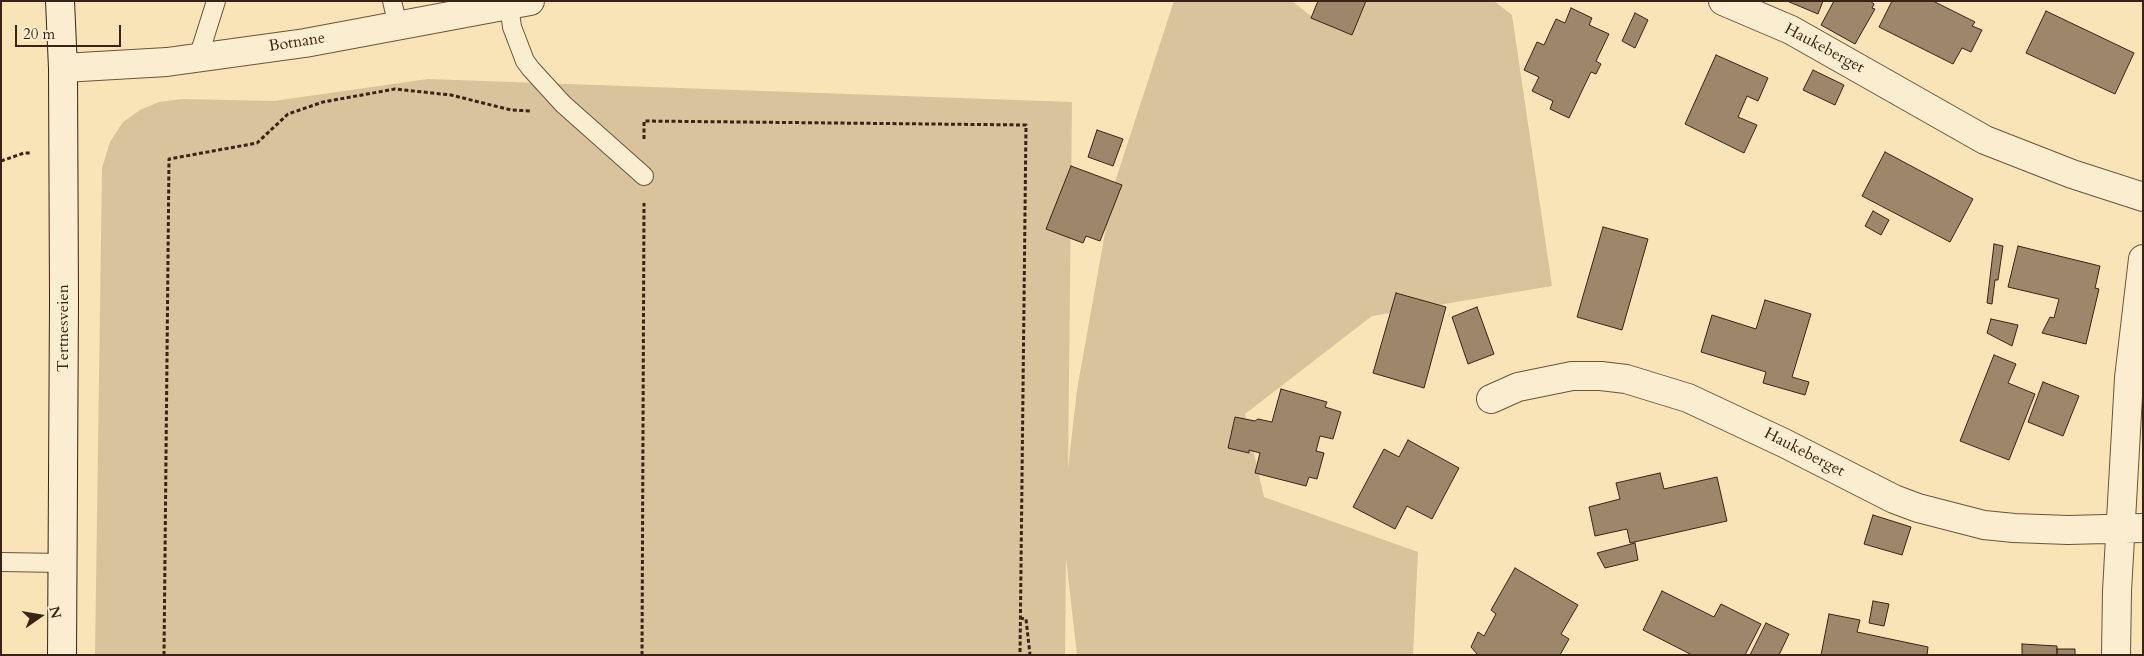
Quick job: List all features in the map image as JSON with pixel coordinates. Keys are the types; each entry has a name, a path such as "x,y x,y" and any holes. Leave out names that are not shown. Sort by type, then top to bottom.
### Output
{"street":[{"name":"Tertnesveien","path":"60,1 63,68 64,302 62,655"},
{"name":"Haukeberget","path":"1723,1 1791,30 1985,140 2072,174 2143,196"},
{"name":"Botnane","path":"63,68 167,62 305,43 395,14 520,3"},
{"path":"2116,655 2132,529 2129,378 2143,260"},
{"name":"Haukeberget","path":"1491,400 1518,387 1572,376 1601,376 1626,380 1688,398 1784,443 1894,499 1918,508 1984,525 2068,530 2132,529"}],"lane":[{"path":"198,58 216,1"},
{"path":"520,3 512,27 525,61 569,110 644,176"},
{"path":"1,562 62,563"}],"path":[{"path":"164,655 169,159 257,143 288,114 323,102 395,89 451,94 511,110 542,112 569,110"},
{"path":"642,655 644,121 1026,125 1020,655"},
{"path":"1,160 24,153 33,153"},
{"path":"1020,618 1026,619 1030,655"}],"shaded area":[{"path":"1174,1 1292,1 1312,17 1338,1 1494,1 1512,15 1552,286 1372,316 1245,414 1264,497 1418,552 1413,655 1077,655 1066,558 1065,655 95,655 102,168 110,142 123,122 140,110 159,102 182,99 274,101 428,79 1072,102 1068,469 1077,390 1113,188"}],"building":[{"path":"1318,1 1366,1 1352,35 1311,18"},
{"path":"1787,1 1823,1 1818,14"},
{"path":"1834,1 1870,1 1874,4 1872,8 1875,9 1855,44 1821,25"},
{"path":"1892,1 1933,1 1975,22 1972,26 1982,30 1971,52 1962,48 1953,64 1879,27"},
{"path":"1571,8 1592,18 1589,25 1609,34 1596,61 1601,64 1596,74 1591,72 1569,118 1550,109 1553,101 1532,91 1539,77 1524,70 1537,42 1544,45 1556,19 1565,23"},
{"path":"2046,11 2134,53 2115,94 2026,53"},
{"path":"1635,13 1648,20 1635,48 1622,41"},
{"path":"1716,55 1768,78 1758,101 1747,96 1738,117 1757,125 1744,153 1685,124"},
{"path":"1813,70 1844,85 1835,105 1803,90"},
{"path":"1097,130 1123,139 1113,166 1088,157"},
{"path":"1885,152 1973,199 1950,242 1862,196"},
{"path":"1071,166 1122,185 1100,241 1086,236 1083,243 1046,229"},
{"path":"1873,211 1889,220 1881,235 1865,226"},
{"path":"1603,227 1648,239 1622,330 1577,317"},
{"path":"1994,244 2003,246 1998,280 1995,280 1992,304 1987,303"},
{"path":"2018,246 2100,266 2095,288 2099,289 2086,344 2042,333 2050,317 2054,318 2059,299 2008,287"},
{"path":"1396,293 1446,307 1424,388 1373,373"},
{"path":"1765,300 1811,314 1792,377 1809,382 1805,395 1763,383 1766,372 1701,352 1712,315 1756,329"},
{"path":"1477,307 1494,354 1468,364 1452,317"},
{"path":"1991,319 2018,325 2012,346 1987,333"},
{"path":"1994,355 2016,364 2008,383 2035,394 2009,460 1960,441"},
{"path":"2043,382 2079,396 2063,436 2028,422"},
{"path":"1281,389 1327,402 1325,407 1341,412 1333,439 1320,436 1316,451 1324,453 1317,479 1309,477 1306,486 1255,473 1260,453 1249,450 1249,453 1228,448 1235,417 1272,422"},
{"path":"1408,440 1459,468 1432,519 1407,506 1395,529 1353,507 1384,449 1399,457"},
{"path":"1660,473 1664,489 1717,477 1727,521 1630,543 1627,529 1595,536 1589,507 1620,499 1616,483"},
{"path":"1873,515 1911,527 1902,555 1864,544"},
{"path":"1635,543 1638,560 1605,568 1597,553"},
{"path":"1515,568 1578,605 1561,634 1569,639 1560,655 1478,655 1471,647 1478,632 1484,636 1496,614 1491,610"},
{"path":"1662,591 1714,617 1721,604 1761,624 1745,655 1692,655 1643,630"},
{"path":"1873,601 1889,604 1884,626 1869,623"},
{"path":"1829,614 1860,620 1857,632 1928,647 1927,655 1821,655"},
{"path":"1766,623 1789,634 1779,655 1750,655"},
{"path":"2022,644 2057,646 2057,655 2022,655"},
{"path":"2057,649 2075,649 2075,655 2057,655"}]}
